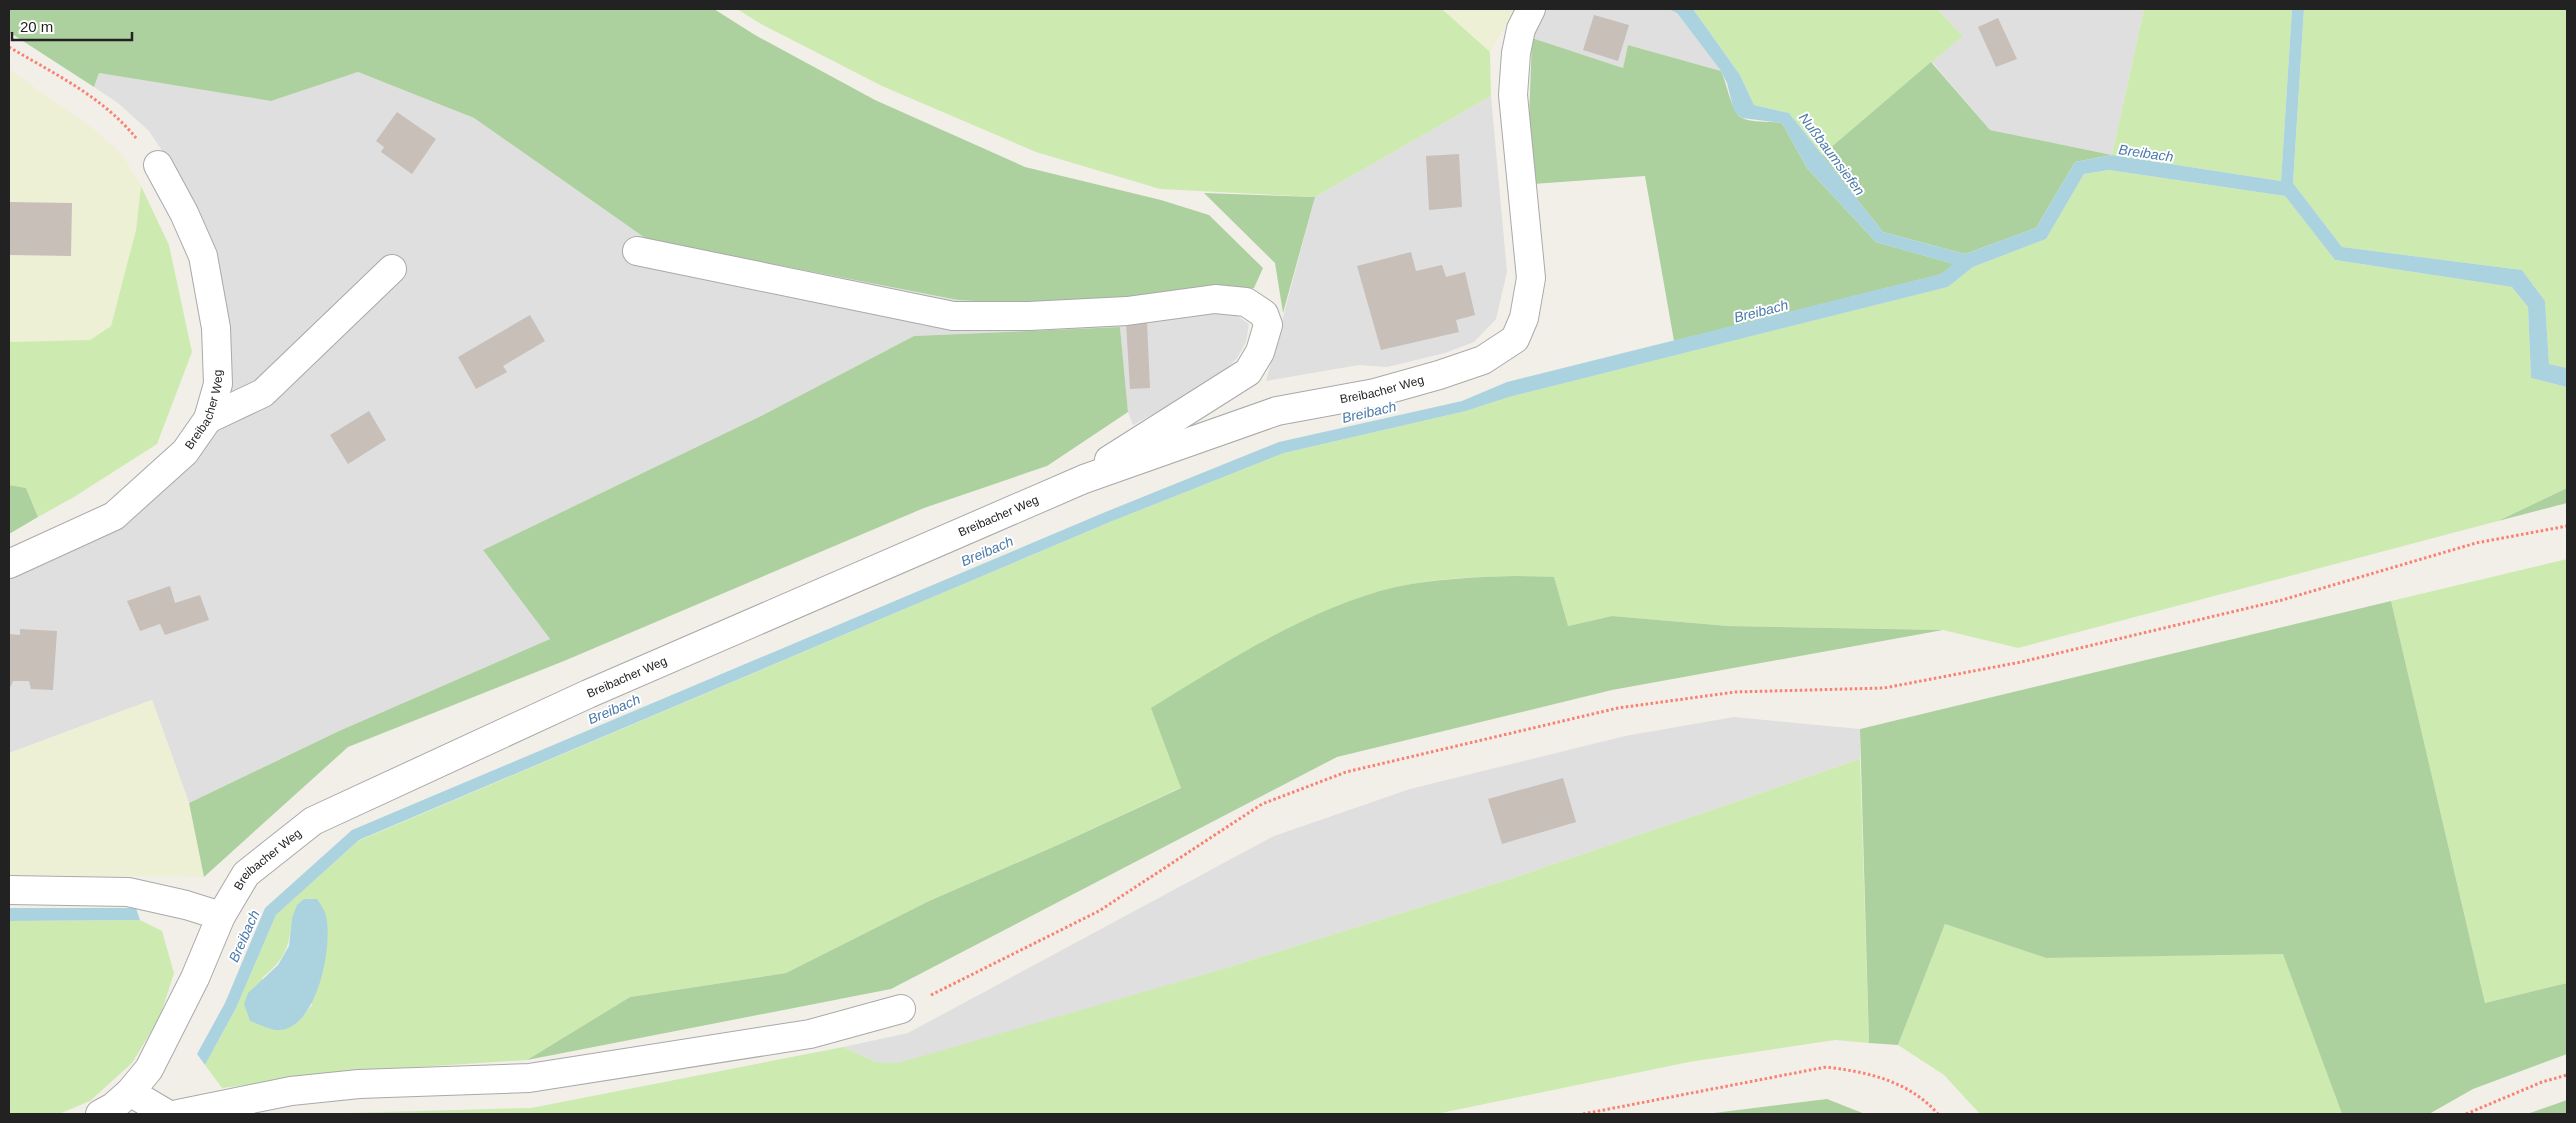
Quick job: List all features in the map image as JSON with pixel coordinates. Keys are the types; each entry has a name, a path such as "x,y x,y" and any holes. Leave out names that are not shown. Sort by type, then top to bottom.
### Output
{"street":[{"name":"Breibacher Weg","path":"100,1114 113,1107 130,1092 149,1069 195,978 221,916 246,874 313,821 588,694 1084,479 1277,411 1375,393 1439,375 1483,360 1515,339 1524,318 1531,278 1513,95 1516,54 1521,29 1531,9"},
{"name":"Breibacher Weg","path":"9,564 114,516 186,452 208,419 218,384 216,328 203,256 184,213 158,165"},
{"path":"637,251 953,316 1030,316 1117,312 1215,299 1246,302 1264,314 1268,325 1260,352 1248,372 1129,445 1084,479"},
{"path":"208,419 263,393 392,269"},
{"path":"9,890 128,892 186,905 221,916"},
{"path":"178,1114 291,1091 359,1084 529,1078 810,1034 901,1009"},
{"path":"130,1092 167,1114"}],"path":[{"path":"9,48 79,88 126,125 158,165"},
{"path":"901,1009 1099,911 1262,804 1346,772 1618,708 1735,692 1884,688 2021,662 2282,600 2476,543 2567,526"},
{"path":"1583,1114 1826,1067 1859,1071 1886,1078 1928,1102 1938,1114"},
{"path":"2466,1114 2542,1082 2567,1075"}],"shaded area":[{"path":"1545,9 1668,9 1677,13 1721,71 1628,45 1623,68 1532,38"},
{"path":"1937,9 2144,9 2112,155 1990,130 1932,62 1963,36"},
{"path":"358,72 474,118 648,240 958,300 1219,309 1236,315 1249,324 1246,342 1237,358 1224,371 1198,390 1133,425 1128,412 1120,327 914,336 763,415 483,550 550,639 339,731 189,803 152,700 9,753 9,574 185,469 225,421 173,167 149,131 118,103 94,87 99,73 271,101"},
{"path":"1491,96 1507,272 1496,319 1474,342 1445,353 1387,367 1359,365 1266,381 1315,197"},
{"path":"1734,717 1860,729 1860,759 1513,878 1226,968 926,1057 898,1064 876,1062 843,1047 908,1033 1274,836 1410,789 1625,736"}],"green space":[{"path":"9,9 714,9 755,35 875,100 1025,167 1161,200 1209,215 1263,268 1254,288 1119,303 1011,303 958,300 648,240 474,118 358,72 271,101 99,73 94,87 9,32"},
{"path":"737,9 1442,9 1490,52 1491,96 1315,197 1160,189 1036,152 882,86 761,24"},
{"path":"1442,9 1516,9 1490,52"},
{"path":"1693,9 1937,9 1963,36 1822,155 1789,113 1754,105 1740,75"},
{"path":"2144,9 2292,9 2281,181 2112,155"},
{"path":"2304,9 2567,9 2567,368 2549,364 2545,301 2522,270 2342,247 2293,183"},
{"path":"1532,38 1623,68 1628,45 1721,71 1732,104 1738,115 1751,121 1782,123 1807,168 1876,242 1954,264 1942,274 1674,341 1645,176 1533,184 1529,118"},
{"path":"1931,62 1990,130 2112,155 2075,162 2036,228 1965,254 1883,232 1822,155"},
{"path":"9,69 95,130 122,154 141,186 136,230 111,326 90,340 9,342"},
{"path":"2109,170 2285,196 2335,260 2512,287 2528,307 2531,378 2567,387 2567,488 2498,521 2018,648 1943,630 1728,626 1612,616 1568,626 1513,576 1439,580 1395,588 1324,612 1214,669 1182,787 1060,844 929,901 786,973 630,997 527,1060 358,1071 222,1088 205,1065 236,1008 276,915 358,841 1110,522 1284,453 1466,411 1509,397 1948,287 1973,267 2046,239 2084,174","holes":["292,918 312,1005 298,1022 280,1030 262,978 285,952 288,945"]},
{"path":"141,186 169,245 192,352 157,444 74,497 38,517 26,488 9,485 9,342 90,340 111,326 136,230"},
{"path":"1204,193 1315,197 1283,313 1275,263"},
{"path":"1120,327 1128,412 1047,466 924,508 564,661 348,747 204,877 189,803 339,731 550,639 483,550 763,415 914,336"},
{"path":"9,485 26,488 38,517 9,534"},
{"path":"2567,488 2567,503 2498,521"},
{"path":"2567,559 2567,983 2485,1003 2391,601"},
{"path":"1513,576 1554,577 1568,626 1612,616 1728,626 1943,630 1612,690 1337,757 891,989 527,1060 630,997 786,973 929,901 1060,844 1181,788 1151,708 1238,655 1300,622 1364,596 1396,587 1454,579"},
{"path":"2391,601 2485,1003 2567,983 2567,1054 2473,1089 2429,1114 2342,1114 2283,954 2046,958 1945,924 1898,1045 1869,1043 1860,729"},
{"path":"152,700 189,803 204,877 9,875 9,753"},
{"path":"1860,759 1869,1043 1835,1040 1689,1062 1436,1114 310,1114 531,1108 843,1047 876,1062 898,1063 1226,968 1513,878"},
{"path":"140,920 162,931 174,973 160,1017 132,1063 90,1101 59,1114 9,1114 9,921"},
{"path":"1945,924 2046,958 2284,953 2342,1114 1980,1114 1944,1075 1898,1045"},
{"path":"1827,1099 1865,1114 1706,1114"},
{"path":"2567,1100 2567,1114 2527,1114"}],"water":[{"path":"1668,9 1693,9 1740,75 1754,105 1789,113 1883,232 1965,254 2036,228 2075,162 2112,155 2281,181 2292,9 2304,9 2293,183 2342,247 2522,270 2545,301 2549,364 2567,368 2567,387 2531,378 2528,307 2512,287 2335,260 2285,196 2109,170 2084,174 2046,239 1973,267 1948,287 1509,397 1466,411 1284,453 1110,522 359,840 276,915 236,1008 205,1065 197,1054 225,1003 265,908 352,830 1103,513 1279,442 1462,401 1507,382 1941,274 1953,264 1876,242 1807,168 1782,123 1742,118 1734,111 1727,83 1721,71 1677,13"},
{"path":"304,899 317,899 324,909 328,929 325,964 320,983 304,1015 293,1025 280,1030 265,1027 250,1021 244,1004 248,993 278,965 289,946 292,918 297,905"},
{"path":"9,908 136,908 140,920 9,921"}],"building":[{"path":"1594,15 1629,25 1618,61 1583,50"},
{"path":"1998,18 2017,59 1996,67 1978,27"},
{"path":"397,112 436,139 412,174 381,152 384,147 376,141"},
{"path":"1459,154 1462,207 1429,210 1426,156"},
{"path":"9,202 72,203 71,256 9,255"},
{"path":"1411,252 1416,271 1442,265 1446,277 1465,272 1475,315 1456,320 1459,332 1381,350 1357,266"},
{"path":"530,315 545,341 503,366 507,372 476,389 458,357"},
{"path":"1147,322 1150,388 1130,389 1126,323"},
{"path":"369,411 386,440 348,464 330,435"},
{"path":"170,586 175,603 200,595 209,620 165,635 160,624 140,631 127,601"},
{"path":"20,629 57,631 53,690 31,689 29,681 13,681 9,690 9,634 20,635"},
{"path":"1563,778 1576,822 1502,844 1488,799"}],"water label":[{"name":"Breibach","path":"2146,153"},
{"name":"Nußbaumsiefen","path":"1832,154"},
{"name":"Breibach","path":"1761,311"},
{"name":"Breibach","path":"1369,412"},
{"name":"Breibach","path":"987,551"},
{"name":"Breibach","path":"614,709"},
{"name":"Breibach","path":"244,936"}]}
